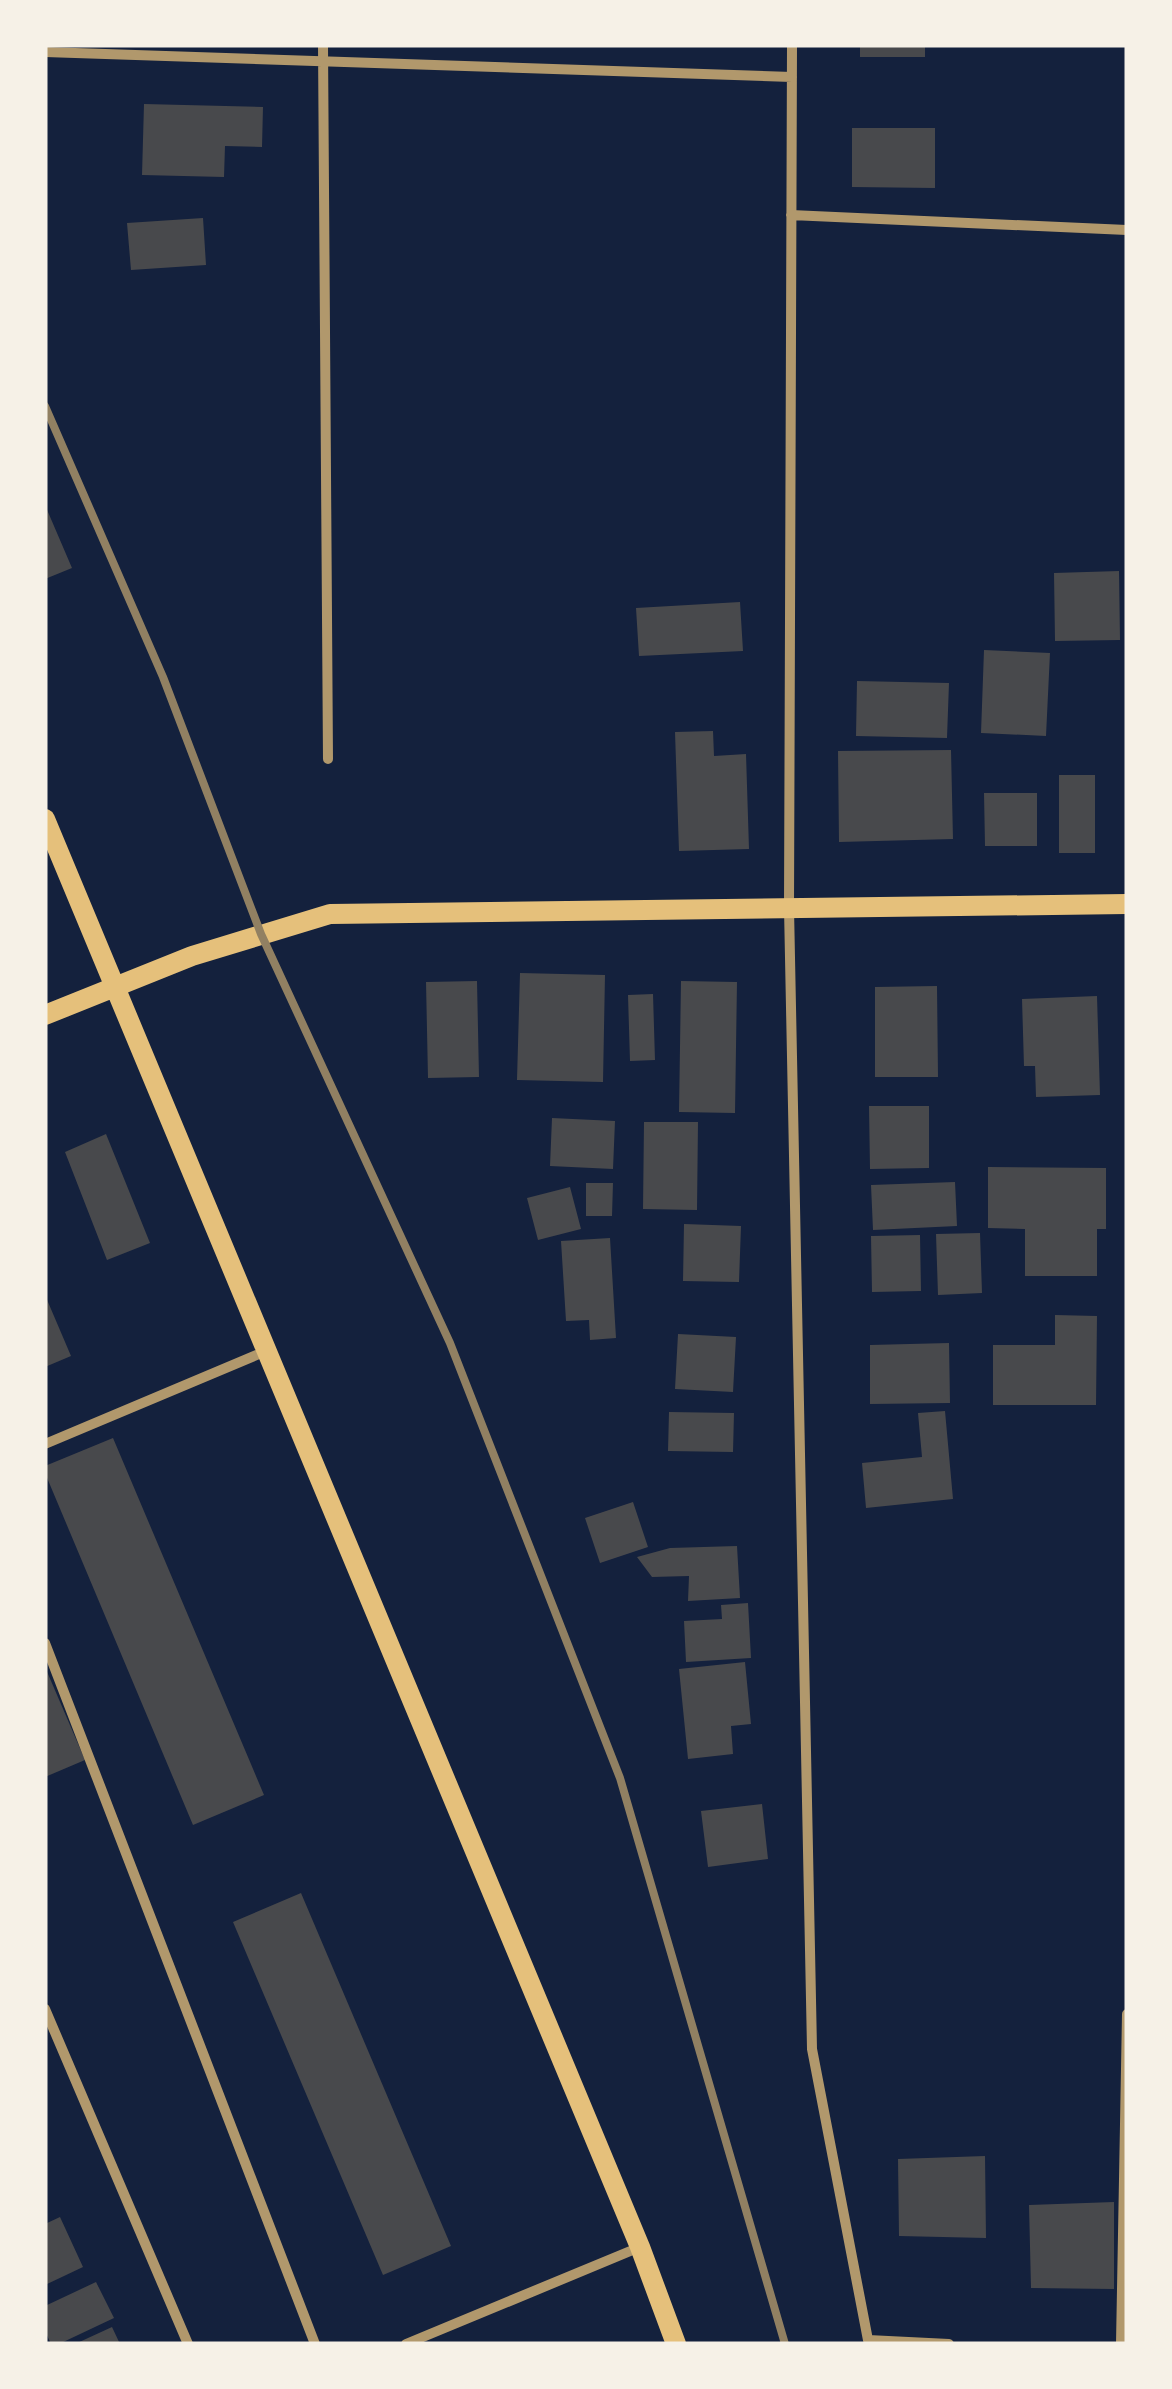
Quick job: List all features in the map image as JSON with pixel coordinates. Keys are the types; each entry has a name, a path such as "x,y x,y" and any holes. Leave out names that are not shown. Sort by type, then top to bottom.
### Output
{"main road":[{"path":"45,820 640,2247 676,2344"},
{"path":"45,1015 209,950 330,914 1127,904"}],"street":[{"path":"324,45 328,759"},
{"path":"792,45 789,908 812,2048 868,2340 949,2344"},
{"path":"45,52 792,76"},
{"path":"791,215 1127,230"},
{"path":"45,1444 266,1351"},
{"path":"45,1643 316,2344"},
{"path":"45,2008 188,2344"},
{"path":"1121,2344 1127,2014"},
{"path":"406,2344 640,2247"}],"building":[{"path":"860,45 925,45 925,57 860,57"},
{"path":"144,104 263,107 262,147 225,146 224,177 142,175"},
{"path":"852,128 935,128 935,188 852,187"},
{"path":"203,218 206,265 131,270 127,223"},
{"path":"45,505 72,568 45,579"},
{"path":"1119,571 1120,640 1055,641 1054,573"},
{"path":"740,602 743,651 639,656 636,608"},
{"path":"984,650 1050,653 1046,736 981,733"},
{"path":"857,681 949,683 947,738 856,736"},
{"path":"713,731 714,756 746,754 749,849 679,851 675,732"},
{"path":"951,750 953,839 839,842 838,751"},
{"path":"1059,775 1095,775 1095,853 1059,853"},
{"path":"984,793 1037,793 1037,846 985,846"},
{"path":"520,973 605,975 603,1082 517,1080"},
{"path":"477,981 479,1077 428,1078 426,982"},
{"path":"681,981 737,982 735,1113 679,1112"},
{"path":"937,986 938,1077 875,1077 875,987"},
{"path":"653,994 655,1060 630,1061 628,995"},
{"path":"1097,996 1100,1095 1036,1097 1035,1066 1024,1066 1022,999"},
{"path":"869,1106 929,1106 929,1168 870,1169"},
{"path":"552,1118 615,1121 613,1169 550,1166"},
{"path":"644,1122 698,1122 697,1210 643,1209"},
{"path":"106,1134 150,1243 107,1260 65,1152"},
{"path":"988,1167 1106,1168 1106,1229 1097,1229 1097,1276 1025,1276 1025,1229 988,1228"},
{"path":"955,1182 957,1226 873,1230 871,1185"},
{"path":"586,1183 613,1183 612,1216 586,1216"},
{"path":"570,1187 581,1229 538,1240 527,1198"},
{"path":"684,1224 741,1226 739,1282 683,1281"},
{"path":"980,1233 982,1293 938,1295 936,1234"},
{"path":"920,1235 921,1291 872,1292 871,1236"},
{"path":"610,1238 616,1338 590,1340 589,1320 566,1321 561,1241"},
{"path":"45,1295 71,1356 45,1367"},
{"path":"1055,1315 1097,1316 1096,1405 993,1405 993,1345 1055,1345"},
{"path":"678,1334 736,1337 733,1392 675,1389"},
{"path":"949,1343 950,1403 870,1404 870,1345"},
{"path":"945,1411 953,1499 866,1508 862,1463 922,1457 918,1413"},
{"path":"669,1412 734,1413 733,1452 668,1451"},
{"path":"113,1438 264,1795 193,1825 45,1473 45,1466"},
{"path":"633,1502 648,1547 600,1563 585,1518"},
{"path":"737,1546 740,1598 688,1601 689,1576 652,1577 637,1557 670,1548"},
{"path":"748,1603 751,1658 686,1662 684,1621 722,1619 721,1605"},
{"path":"745,1662 751,1724 731,1726 733,1754 688,1759 679,1669"},
{"path":"45,1667 85,1760 45,1777"},
{"path":"762,1804 768,1859 708,1867 701,1811"},
{"path":"301,1893 451,2246 383,2275 233,1922"},
{"path":"985,2156 986,2238 899,2236 898,2159"},
{"path":"1114,2202 1114,2289 1031,2288 1029,2205"},
{"path":"60,2217 83,2267 45,2285 45,2224"},
{"path":"96,2282 114,2318 59,2344 51,2344 45,2331 45,2306"},
{"path":"112,2327 120,2344 75,2344"}],"railway":[{"path":"45,406 163,677 261,934 450,1343 620,1778 785,2344"}]}
